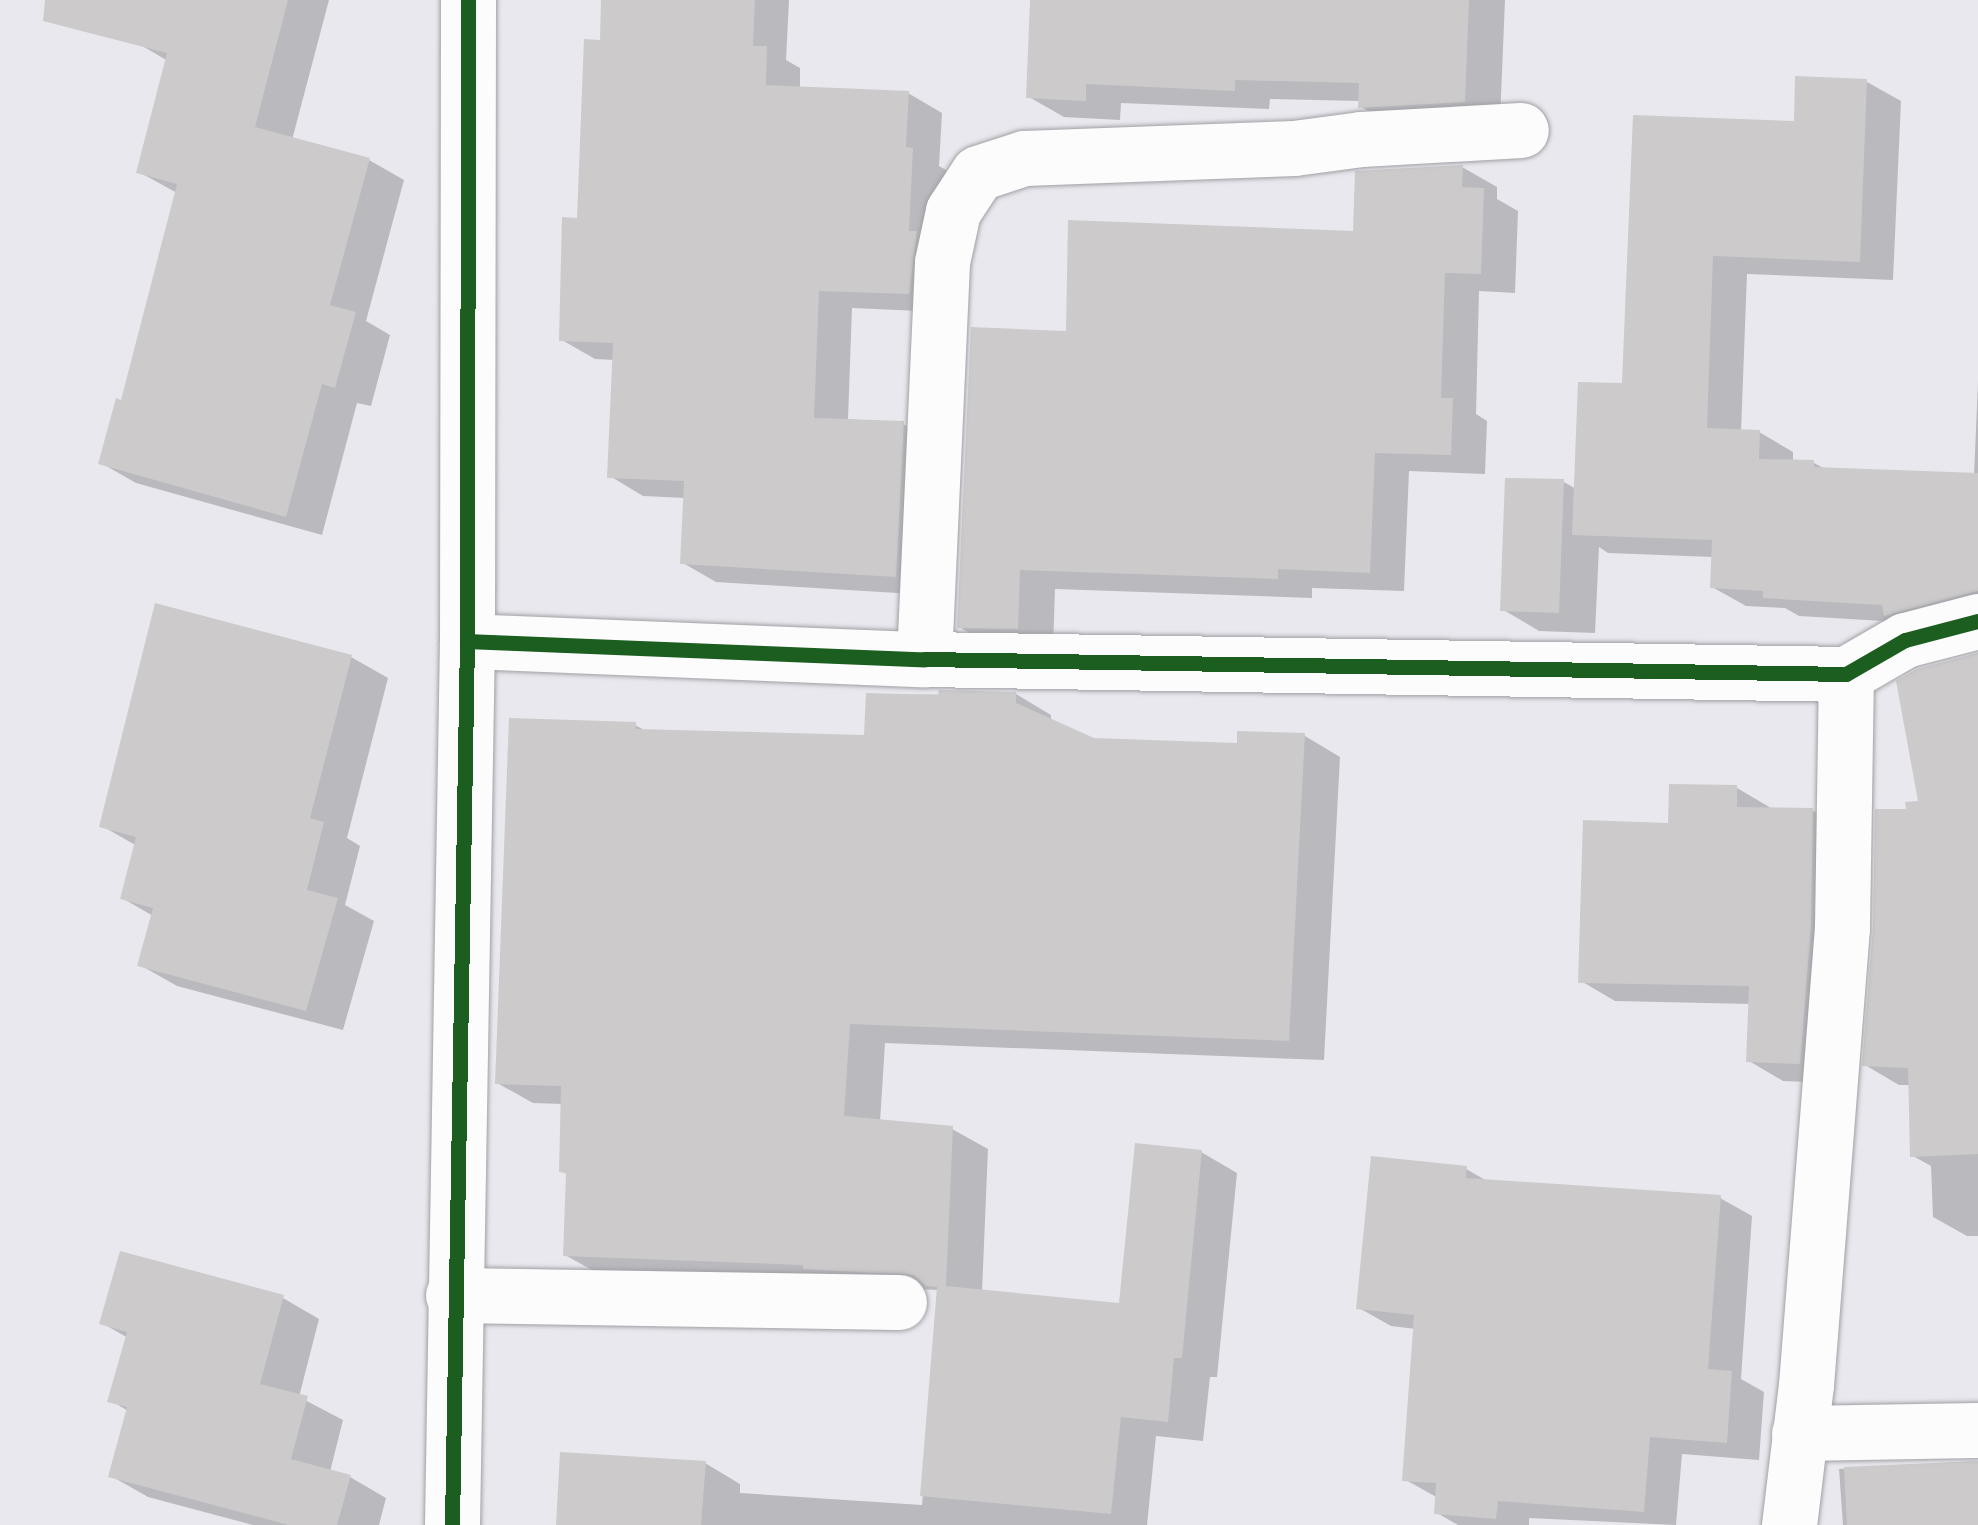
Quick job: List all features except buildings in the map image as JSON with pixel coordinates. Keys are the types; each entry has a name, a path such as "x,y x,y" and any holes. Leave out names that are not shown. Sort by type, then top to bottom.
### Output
{"street":[{"path":"452,1525 467,641 468,0"},
{"path":"924,659 942,262 953,211 978,173 1024,158 1294,148 1361,139 1522,130"},
{"path":"467,641 924,659 1846,674 1905,640 1978,621"},
{"path":"1790,1525 1842,927 1846,674"},
{"path":"453,1295 899,1302"},
{"path":"1799,1433 1978,1430"}],"cycle path":[{"path":"452,1525 467,641 468,0"},
{"path":"467,641 924,659 1846,674 1905,640 1978,621"}]}
